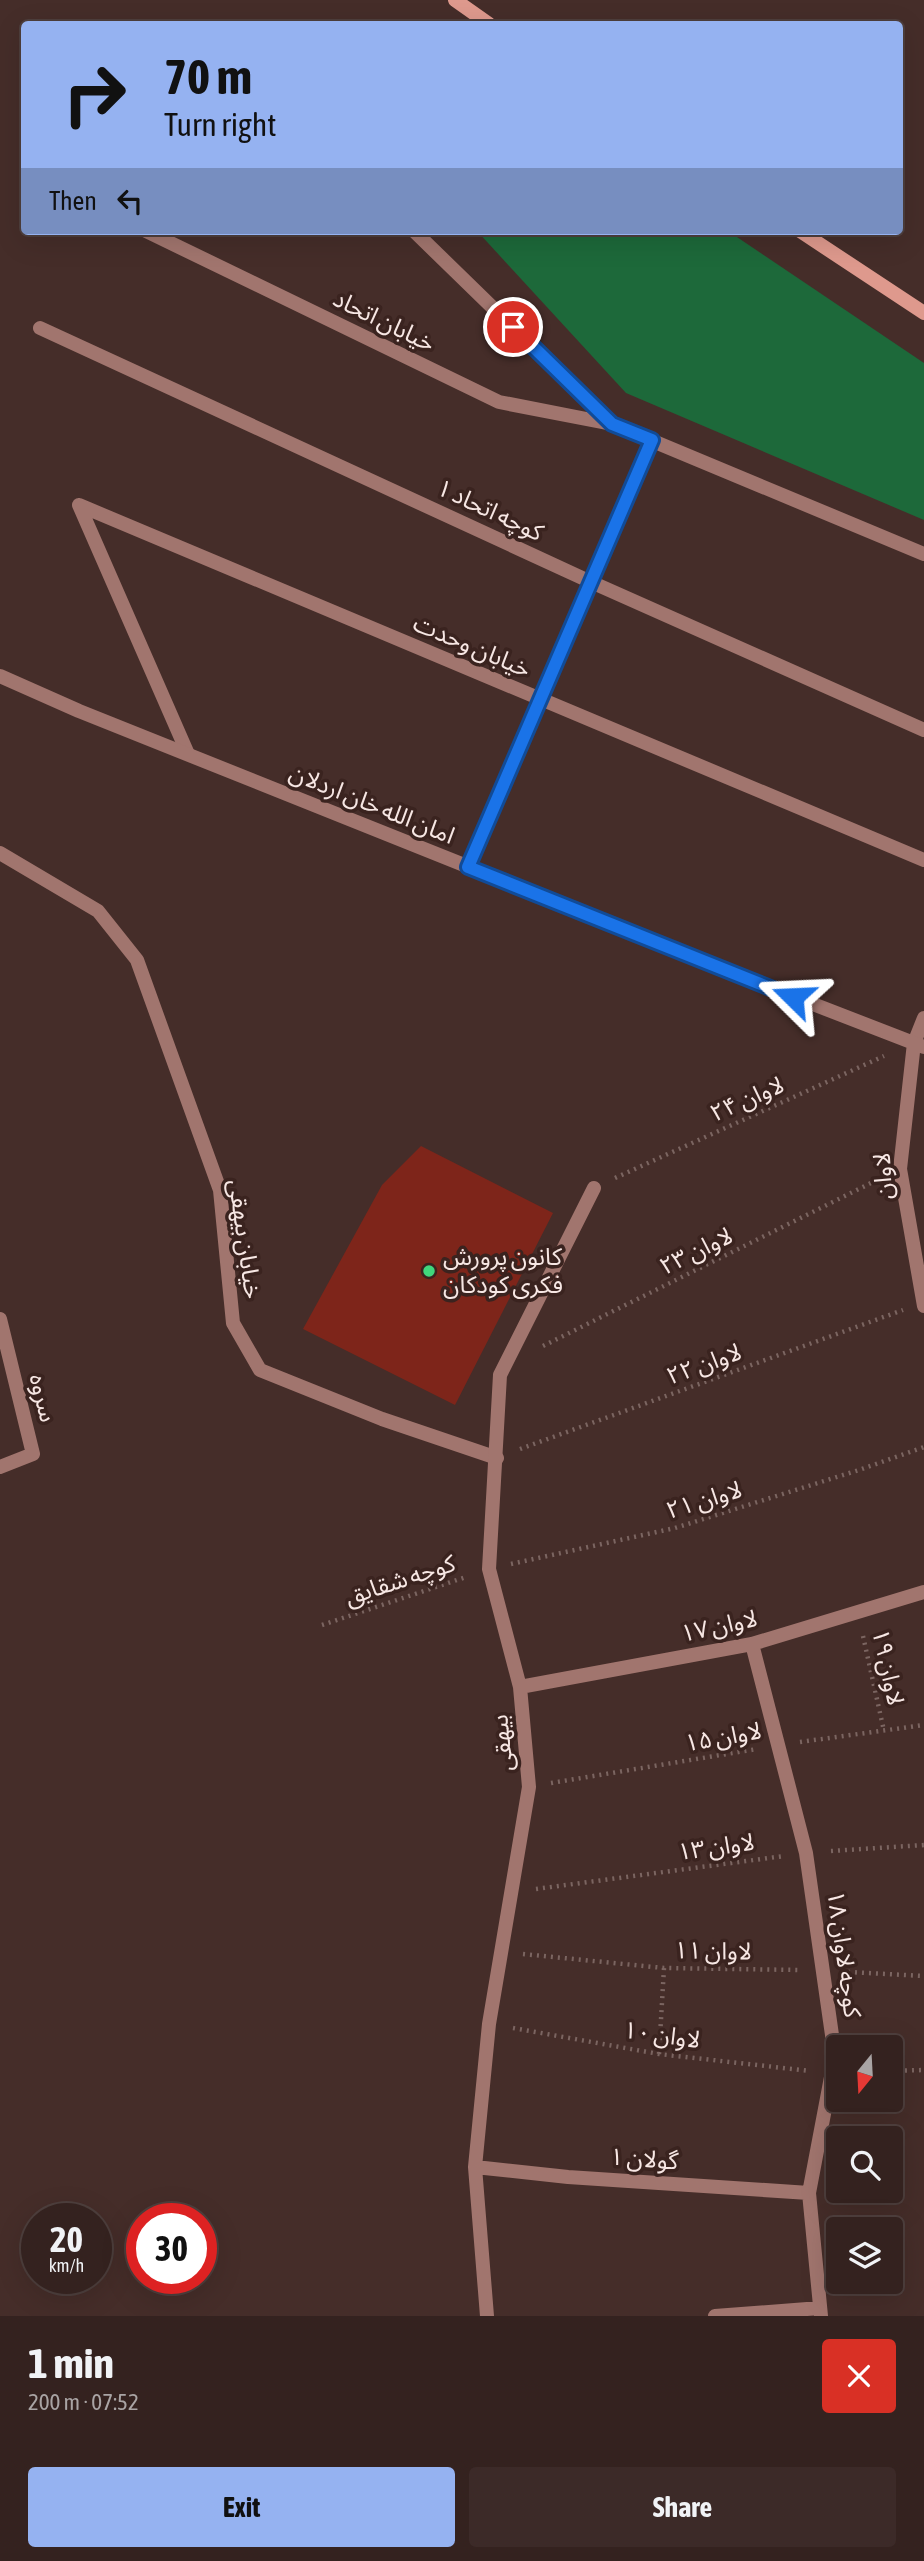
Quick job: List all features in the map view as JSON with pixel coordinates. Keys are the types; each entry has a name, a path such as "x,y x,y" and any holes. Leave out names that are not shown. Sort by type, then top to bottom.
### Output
{"street":[{"path":"455,0 485,21"},
{"name":"خیابان اتحاد","path":"154,235 499,402 612,424 924,554"},
{"name":"خیابان اتحاد","path":"418,235 612,424"},
{"path":"806,235 924,313"},
{"name":"کوچه اتحاد ۱","path":"40,328 592,582 924,730"},
{"path":"468,867 652,440"},
{"name":"خیابان وحدت","path":"188,754 79,505 924,860"},
{"name":"امان الله خان اردلان","path":"0,676 468,867 919,1045"},
{"name":"خیابان بیهقی","path":"0,853 98,911 137,960 220,1190 233,1324 260,1370 382,1419 497,1458"},
{"name":"لاوان","path":"924,1018 900,1169 924,1304"},
{"path":"919,1045 924,1063"},
{"name":"بیهقی","path":"487,2316 475,2167 489,2024 530,1787 520,1687 489,1569 500,1375 594,1188"},
{"name":"سروه","path":"0,1319 33,1454 0,1466"},
{"name":"لاوان ۱۷","path":"520,1687 752,1644 924,1592"},
{"name":"کوچه لاوان ۱۸","path":"752,1644 806,1853 832,2035"},
{"name":"کوچه لاوان ۱۸","path":"821,2312 809,2193 826,2104"},
{"name":"گولان ۱","path":"475,2167 568,2177 809,2193"},
{"path":"715,2316 821,2312"}],"path":[{"name":"لاوان ۲۴","path":"594,1188 919,1045"},
{"name":"لاوان ۲۳","path":"507,1364 900,1169"},
{"name":"لاوان ۲۲","path":"497,1458 924,1304"},
{"name":"لاوان ۲۱","path":"489,1569 675,1528 924,1447"},
{"name":"کوچه شقایق","path":"322,1625 489,1569"},
{"name":"لاوان ۱۹","path":"858,1610 884,1731"},
{"name":"لاوان ۱۵","path":"530,1787 779,1745 924,1725"},
{"name":"لاوان ۱۳","path":"513,1892 806,1853 924,1845"},
{"name":"لاوان ۱۱","path":"503,1952 664,1968 823,1970 924,1976"},
{"path":"659,2054 664,1968"},
{"name":"لاوان ۱۰","path":"489,2024 659,2054 826,2072"},
{"path":"903,2071 924,2070"}],"green space":[{"path":"481,235 734,235 924,363 924,520 626,393"}],"building":[{"name":"کانون پرورش فکری کودکان","path":"421,1146 553,1213 455,1405 303,1329 382,1185"}],"place":[{"name":"کانون پرورش فکری کودکان","path":"429,1271"}],"route":[{"path":"513,327 612,424 652,440 468,867 793,997"}]}
